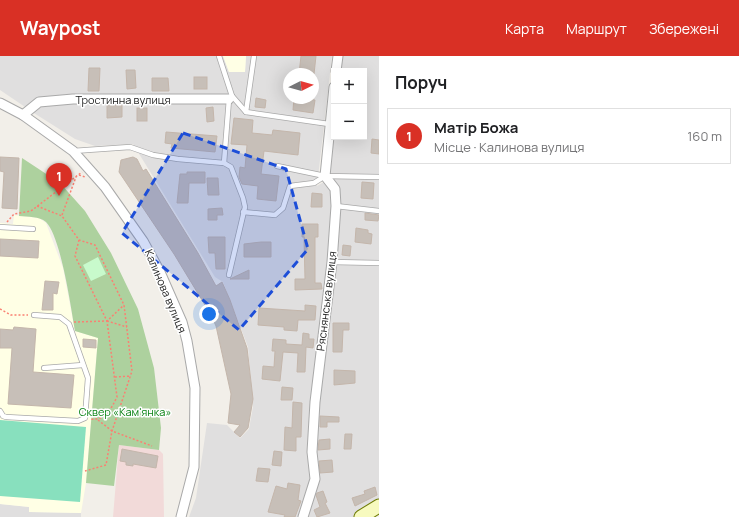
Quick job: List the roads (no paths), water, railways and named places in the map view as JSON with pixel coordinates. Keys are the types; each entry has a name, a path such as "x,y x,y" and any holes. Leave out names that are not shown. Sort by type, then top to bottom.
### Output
{"main road":[{"path":"361,517 379,506"}],"street":[{"path":"336,68 338,56"},
{"name":"Тростинна вулиця","path":"23,115 39,102 73,99 230,98"},
{"name":"Калинова вулиця","path":"0,103 23,115 73,151 105,187 152,255 182,322 187,341 195,388 194,467 181,517"},
{"path":"326,177 332,104"},
{"name":"Ряснянська вулиця","path":"303,517 315,479 312,452 315,402 332,262 336,206 335,189 326,177"}],"lane":[{"path":"219,56 230,98 224,163"},
{"path":"246,112 254,56"},
{"path":"230,98 246,112 329,124"},
{"path":"73,151 130,147 153,155 224,163 231,167 244,202 229,275"},
{"path":"277,166 326,177 379,177"},
{"path":"243,212 275,216 283,208 290,186 314,183 326,177"},
{"path":"336,206 379,211"},
{"path":"2,227 33,229"},
{"path":"332,262 379,263"},
{"path":"0,411 6,417 78,421 85,418 88,378 68,322 60,317 34,315"},
{"path":"44,368 83,365"}],"place":[{"name":"Матір Божа","path":"59,196"}],"park label":[{"name":"Сквер «Кам'янка»","path":"125,411"}]}
